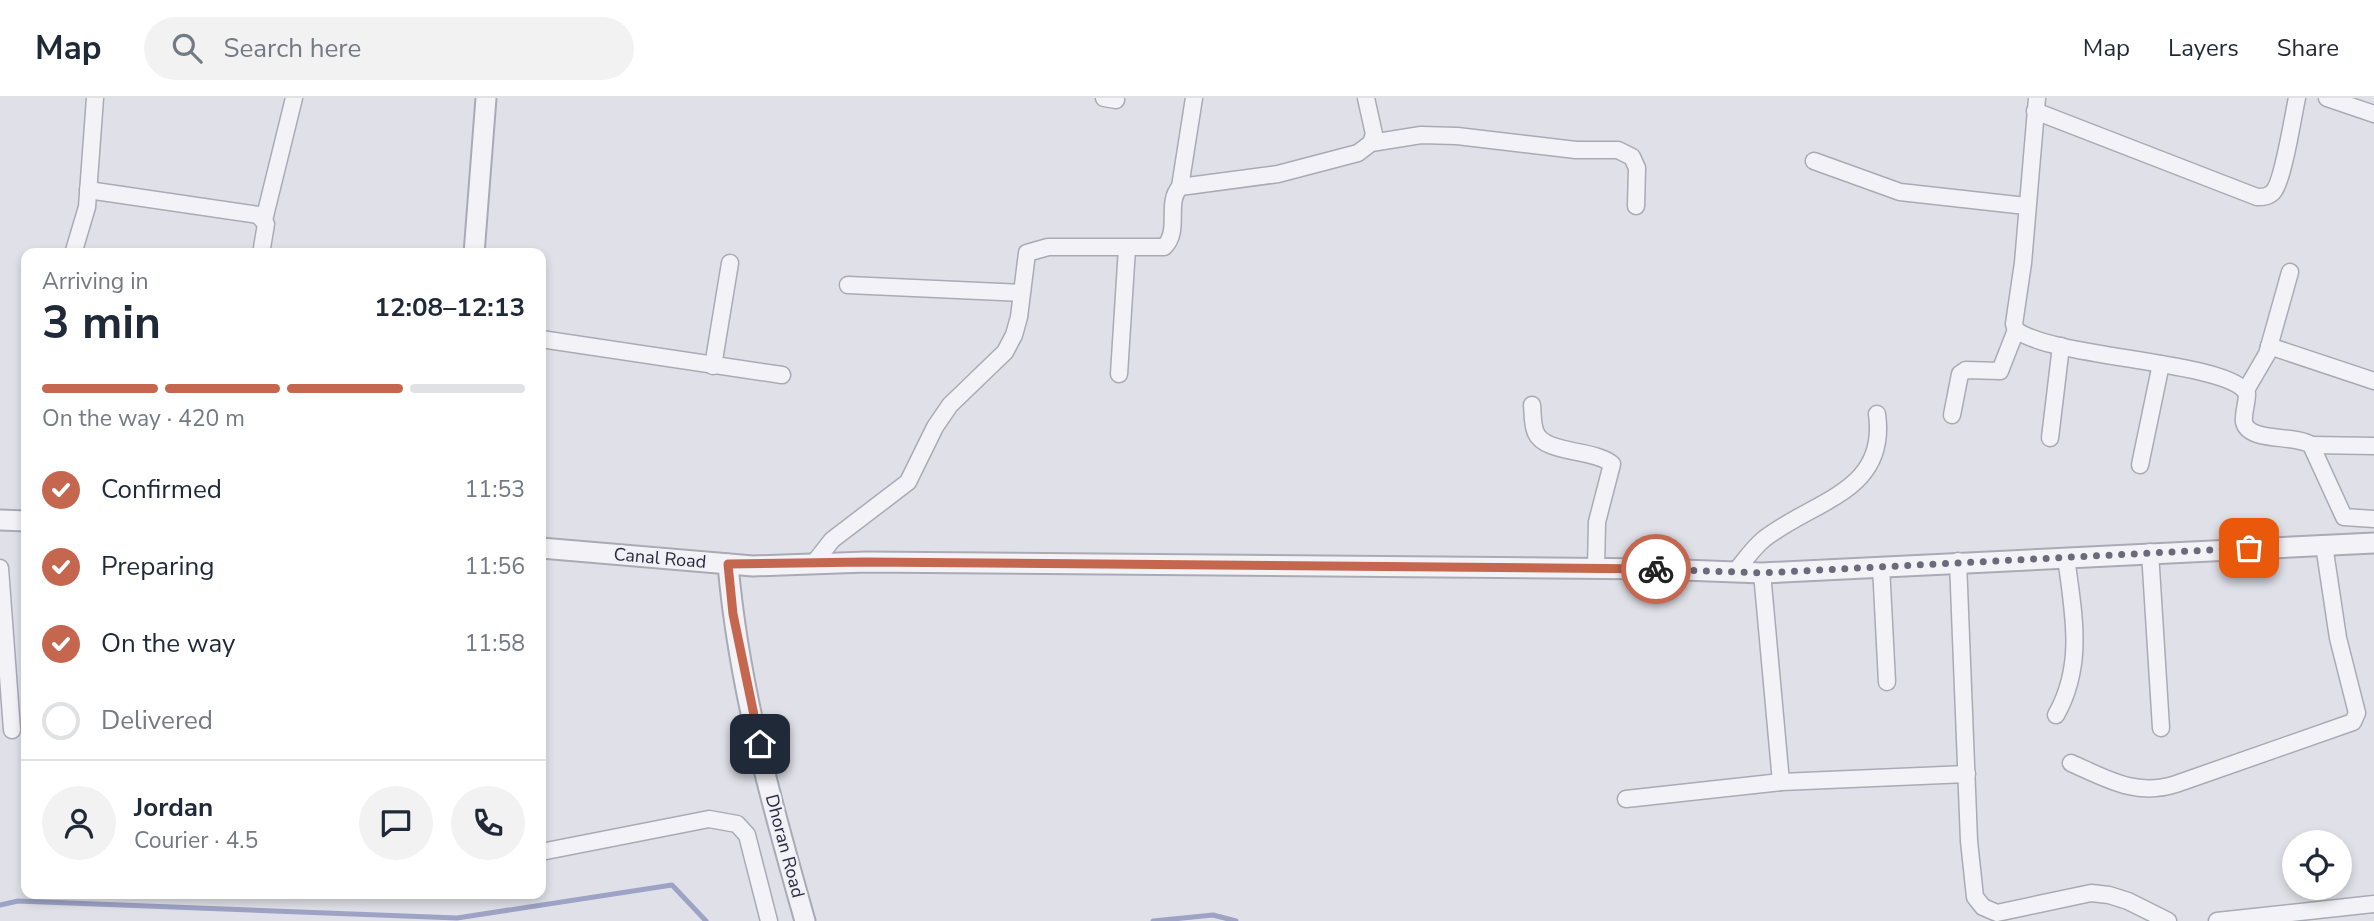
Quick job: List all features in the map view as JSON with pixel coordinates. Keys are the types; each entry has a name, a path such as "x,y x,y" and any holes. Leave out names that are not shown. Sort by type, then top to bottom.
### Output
{"street":[{"path":"75,248 87,206 95,98"},
{"path":"262,248 264,220 294,98"},
{"path":"474,248 486,98"},
{"path":"814,563 832,540 908,482 930,435 950,405 1005,352 1014,335 1025,259 1030,250 1048,247 1127,248 1168,244 1172,236 1175,193 1180,187 1194,98"},
{"path":"1366,98 1373,126 1371,143"},
{"path":"1952,415 1960,374 1966,370 2000,370 2016,331 2014,324 2023,262 2036,104 2257,197 2265,197 2271,195 2278,182 2297,98"},
{"path":"2328,98 2374,114"},
{"path":"1180,187 1278,174 1350,157 1371,143 1422,135 1457,136 1626,152 1637,168 1636,205"},
{"path":"1814,161 1900,192 2026,206"},
{"path":"88,190 258,215 264,220"},
{"path":"1119,374 1127,248"},
{"path":"713,366 730,263"},
{"path":"2290,272 2261,369 2246,390 2244,421 2253,433 2295,439 2311,445 2374,446"},
{"path":"848,285 1021,293"},
{"path":"2016,331 2061,346 2235,381 2246,390"},
{"path":"546,340 782,375"},
{"path":"2050,438 2061,346"},
{"path":"2269,346 2374,381"},
{"path":"2140,465 2161,364"},
{"path":"1532,405 1535,430 1543,442 1601,458 1612,464 1597,522 1595,568"},
{"path":"1736,571 1762,541 1852,485 1867,469 1879,447 1877,414"},
{"path":"2311,445 2344,517 2374,519"},
{"path":"0,520 21,521"},
{"name":"Canal Road","path":"546,548 728,564 1595,568 1762,573 1958,561 2374,543"},
{"path":"2071,763 2114,782 2147,791 2176,784 2354,722 2357,713 2338,638 2324,545"},
{"path":"2150,552 2161,727"},
{"path":"2056,715 2064,700 2076,653 2066,557"},
{"path":"1958,561 1972,880 1975,897 1983,907 1997,913 2091,893 2128,901 2168,921"},
{"name":"Dhoran Road","path":"728,564 733,614 776,821 805,921"},
{"path":"1881,566 1888,682"},
{"path":"0,568 12,730"},
{"path":"1762,573 1781,782"},
{"path":"1626,799 1781,782 1967,774"},
{"path":"546,851 709,820 737,824 747,835 769,921"},
{"path":"2217,921 2374,904"}],"waterway":[{"path":"0,905 18,901 457,918 672,885 706,921"},
{"path":"1153,921 1213,915 1236,921"}],"way so far":[{"path":"1656,569 1762,573 2249,548"}],"route":[{"path":"760,744 733,614 728,564 753,566 866,562 1656,569"}]}
